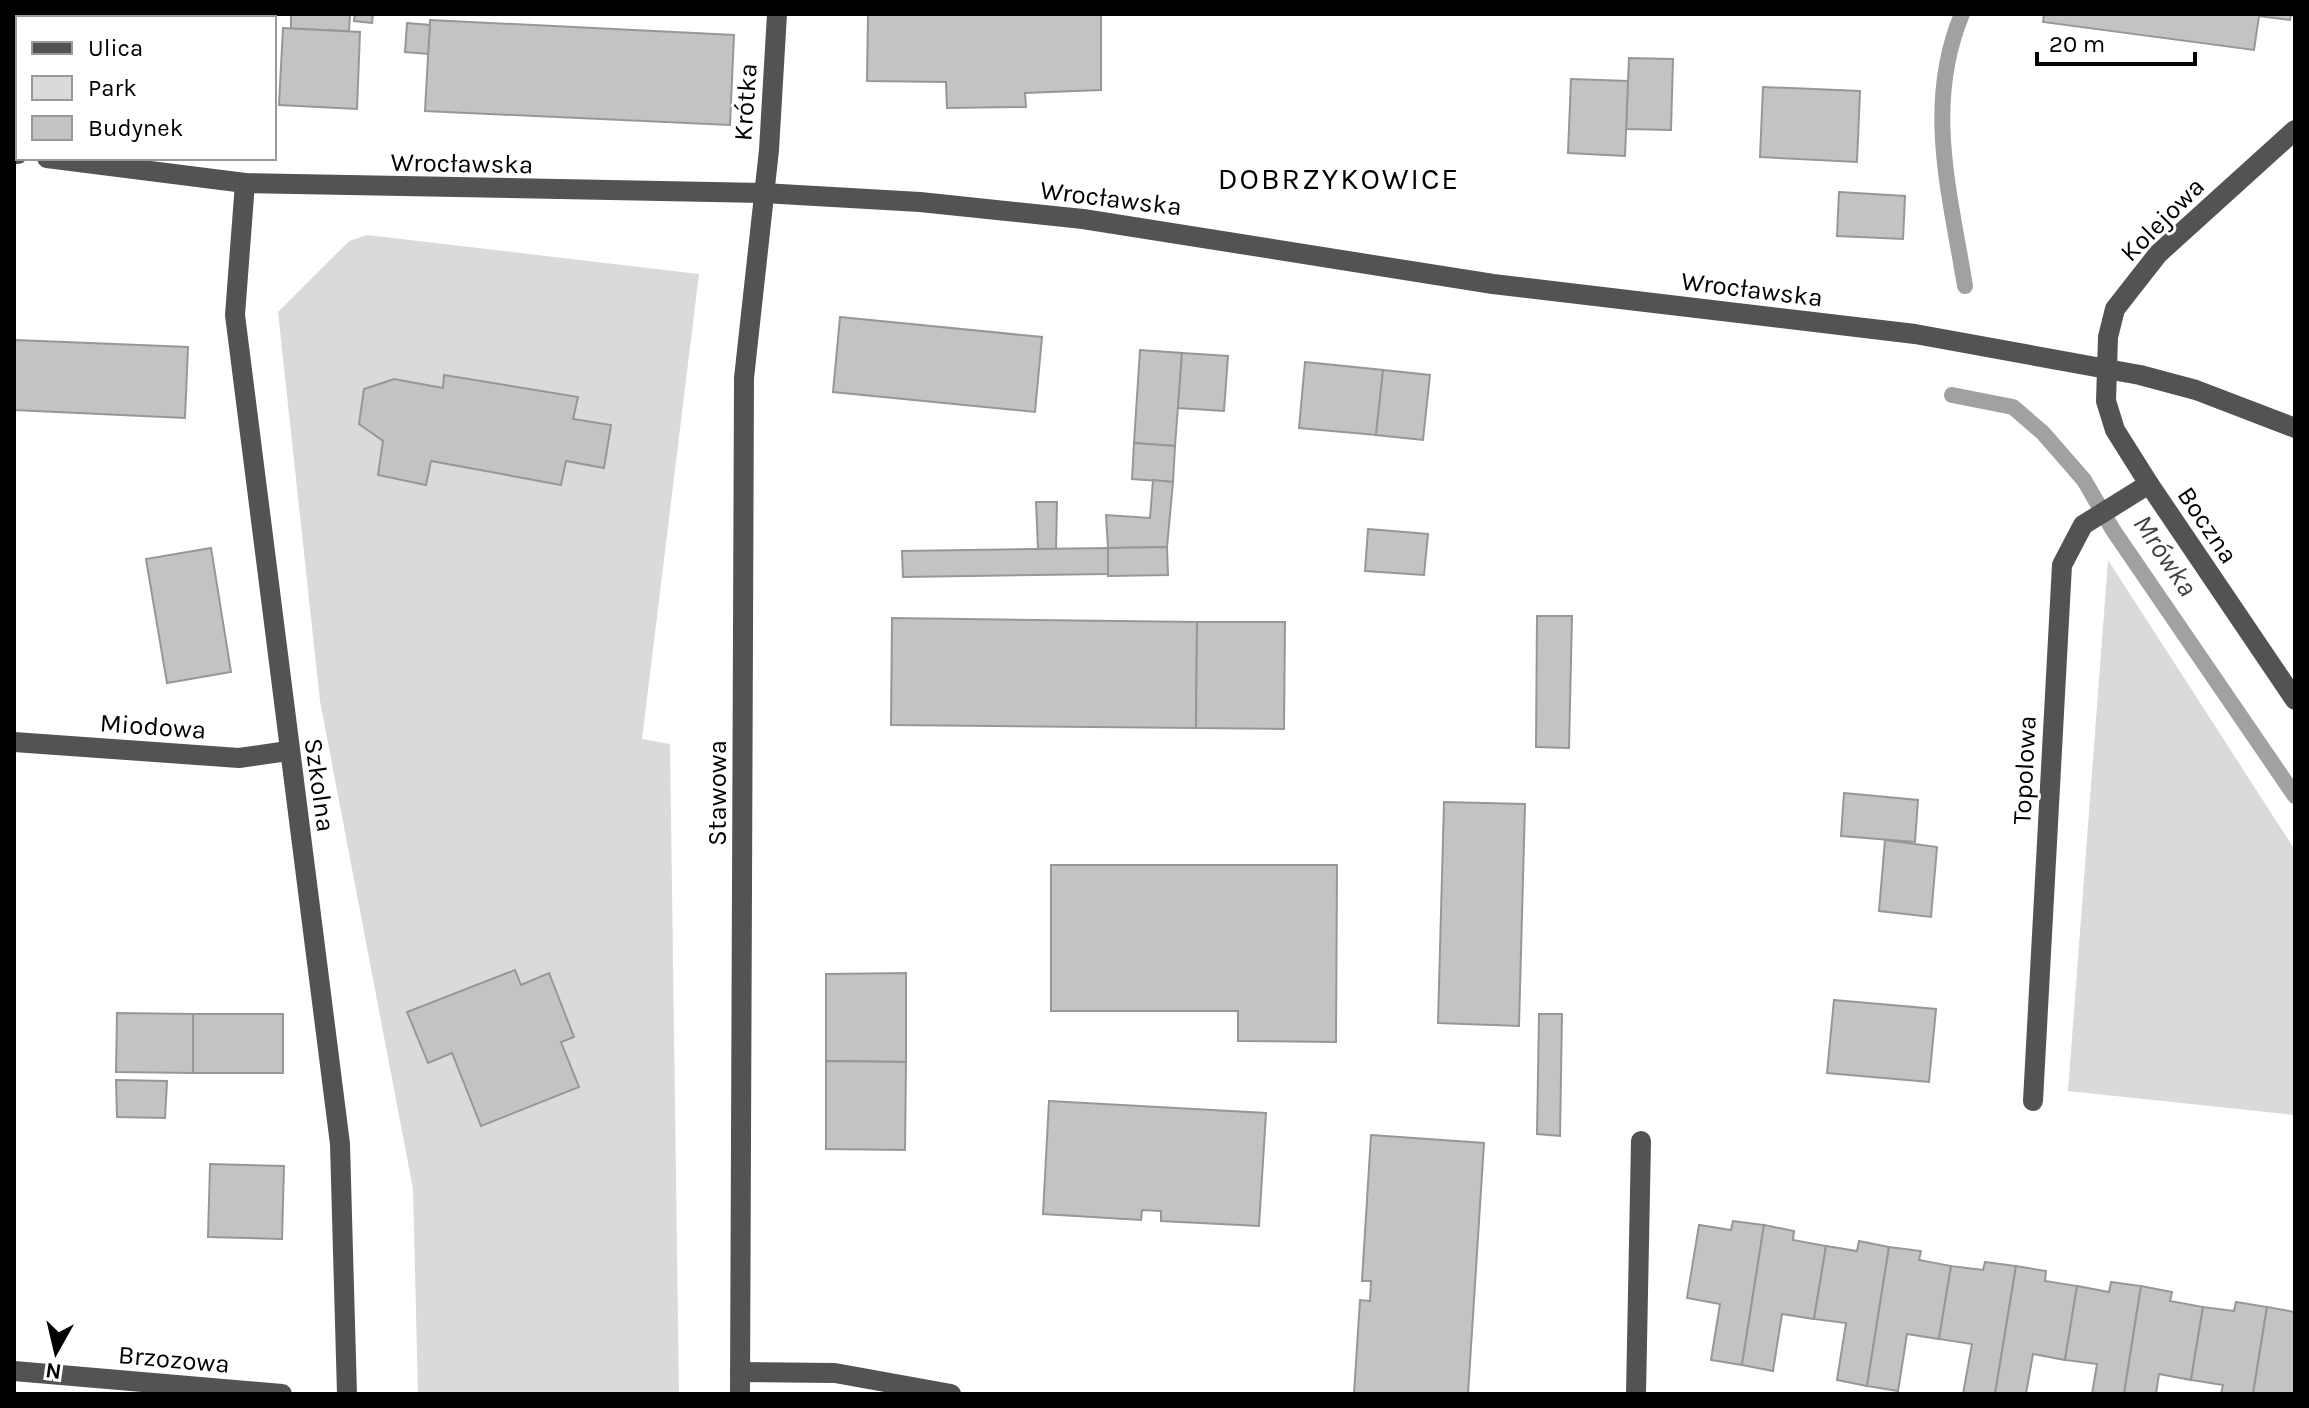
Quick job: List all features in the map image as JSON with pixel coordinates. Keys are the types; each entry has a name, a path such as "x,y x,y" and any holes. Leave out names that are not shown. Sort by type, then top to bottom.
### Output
{"street":[{"name":"Krótka","path":"763,193 777,14"},
{"name":"Kolejowa","path":"2107,368 2108,337 2115,309 2158,254 2295,130"},
{"name":"Wrocławska","path":"76,160 194,168 245,183 763,193 920,202 1151,228 1493,284 1915,334 2107,368 2196,390 2295,428"},
{"name":"Szkolna","path":"245,183 235,315 340,1144 347,1394"},
{"name":"Stawowa","path":"740,1394 744,378 763,193"},
{"name":"Boczna","path":"2107,368 2106,401 2115,430 2295,700"},
{"name":"Topolowa","path":"2033,1101 2062,565 2083,525 2118,500 2149,484"},
{"name":"Miodowa","path":"14,742 239,758 288,751"},
{"path":"1636,1394 1641,1141"},
{"name":"Brzozowa","path":"14,1371 282,1394"},
{"path":"740,1372 835,1373 951,1394"}],"green space":[{"path":"367,235 699,274 642,739 670,744 679,1394 418,1394 413,1189 320,701 278,312 349,241"},
{"path":"2108,560 2295,850 2295,1115 2068,1091"}],"building":[{"path":"14,14 46,16 16,16 14,79"},
{"path":"291,14 350,14 349,31 291,29"},
{"path":"355,14 373,14 372,23 354,21"},
{"path":"868,14 1101,14 1101,90 1025,93 1026,107 947,108 946,82 867,81"},
{"path":"2044,14 2291,14 2290,20 2259,16 2254,50 2043,22"},
{"path":"430,20 734,35 730,125 425,111"},
{"path":"407,23 430,25 428,54 405,52"},
{"path":"283,28 360,32 357,109 279,105"},
{"path":"1629,58 1673,59 1671,130 1626,129"},
{"path":"1571,79 1628,81 1625,156 1568,153"},
{"path":"1763,87 1860,91 1857,162 1760,157"},
{"path":"1839,192 1905,196 1903,239 1837,236"},
{"path":"840,317 1042,337 1035,412 833,392"},
{"path":"15,340 188,347 185,418 14,410"},
{"path":"1140,350 1182,353 1175,446 1134,443"},
{"path":"1182,353 1228,356 1224,411 1178,408"},
{"path":"1305,362 1383,370 1376,435 1299,428"},
{"path":"1383,370 1430,375 1423,440 1376,435"},
{"path":"444,375 578,397 573,419 611,425 604,468 566,461 561,485 431,461 426,485 378,475 383,441 359,424 364,389 394,379 443,388"},
{"path":"1134,443 1175,446 1173,482 1132,479"},
{"path":"1153,480 1173,482 1167,547 1108,548 1106,515 1150,518"},
{"path":"1036,502 1057,502 1056,549 1038,549"},
{"path":"1368,529 1428,534 1424,575 1365,571"},
{"path":"1167,547 1168,575 1108,576 1108,548"},
{"path":"211,548 231,672 167,683 146,559"},
{"path":"1108,548 1108,574 903,577 902,551"},
{"path":"1537,616 1572,616 1569,748 1536,747"},
{"path":"892,618 1197,622 1196,728 891,725"},
{"path":"1197,622 1285,622 1284,729 1196,728"},
{"path":"1844,793 1918,800 1915,842 1841,836"},
{"path":"1444,802 1525,804 1519,1026 1438,1023"},
{"path":"1885,840 1937,847 1931,917 1879,911"},
{"path":"1051,865 1337,865 1336,1042 1238,1041 1238,1011 1051,1011"},
{"path":"515,970 521,985 549,973 574,1037 561,1042 579,1087 481,1126 452,1053 428,1063 407,1012"},
{"path":"906,973 906,1062 826,1061 826,974"},
{"path":"1834,1000 1936,1009 1929,1082 1827,1073"},
{"path":"117,1013 193,1014 193,1073 116,1072"},
{"path":"193,1014 283,1014 283,1073 193,1073"},
{"path":"1539,1014 1562,1014 1560,1136 1537,1134"},
{"path":"826,1061 906,1062 905,1150 826,1149"},
{"path":"116,1080 167,1081 165,1118 117,1117"},
{"path":"1049,1101 1266,1113 1259,1226 1161,1221 1161,1211 1142,1210 1141,1220 1043,1214"},
{"path":"1371,1135 1484,1143 1468,1394 1354,1394 1360,1300 1370,1301 1371,1281 1362,1281"},
{"path":"210,1164 284,1166 282,1239 208,1237"},
{"path":"1733,1221 1764,1225 1742,1365 1711,1360 1720,1304 1687,1298 1699,1225 1731,1230"},
{"path":"1764,1225 1794,1231 1793,1240 1826,1246 1814,1319 1782,1314 1773,1371 1742,1365"},
{"path":"1859,1241 1889,1247 1867,1386 1837,1380 1846,1323 1814,1319 1826,1246 1857,1251"},
{"path":"1889,1247 1921,1251 1919,1260 1951,1266 1939,1339 1907,1334 1898,1391 1867,1386"},
{"path":"1985,1262 2016,1266 1995,1394 1963,1394 1972,1344 1939,1339 1951,1266 1983,1270"},
{"path":"2016,1266 2046,1271 2045,1281 2077,1286 2065,1360 2033,1354 2026,1394 1995,1394"},
{"path":"2111,1282 2141,1286 2124,1394 2092,1394 2097,1364 2065,1360 2077,1286 2109,1292"},
{"path":"2141,1286 2172,1292 2170,1301 2203,1307 2191,1380 2159,1374 2156,1394 2124,1394"},
{"path":"2236,1302 2267,1307 2253,1394 2221,1394 2223,1385 2191,1380 2203,1307 2234,1311"},
{"path":"2267,1307 2295,1312 2295,1394 2253,1394"}],"waterway":[{"name":"Mrówka","path":"1962,14 1944,82 1942,116 1947,183 1965,286"},
{"name":"Mrówka","path":"1952,395 2013,407 2043,433 2084,480 2113,530 2295,796"}],"district":[{"name":"DOBRZYKOWICE","path":"1339,179"}]}
